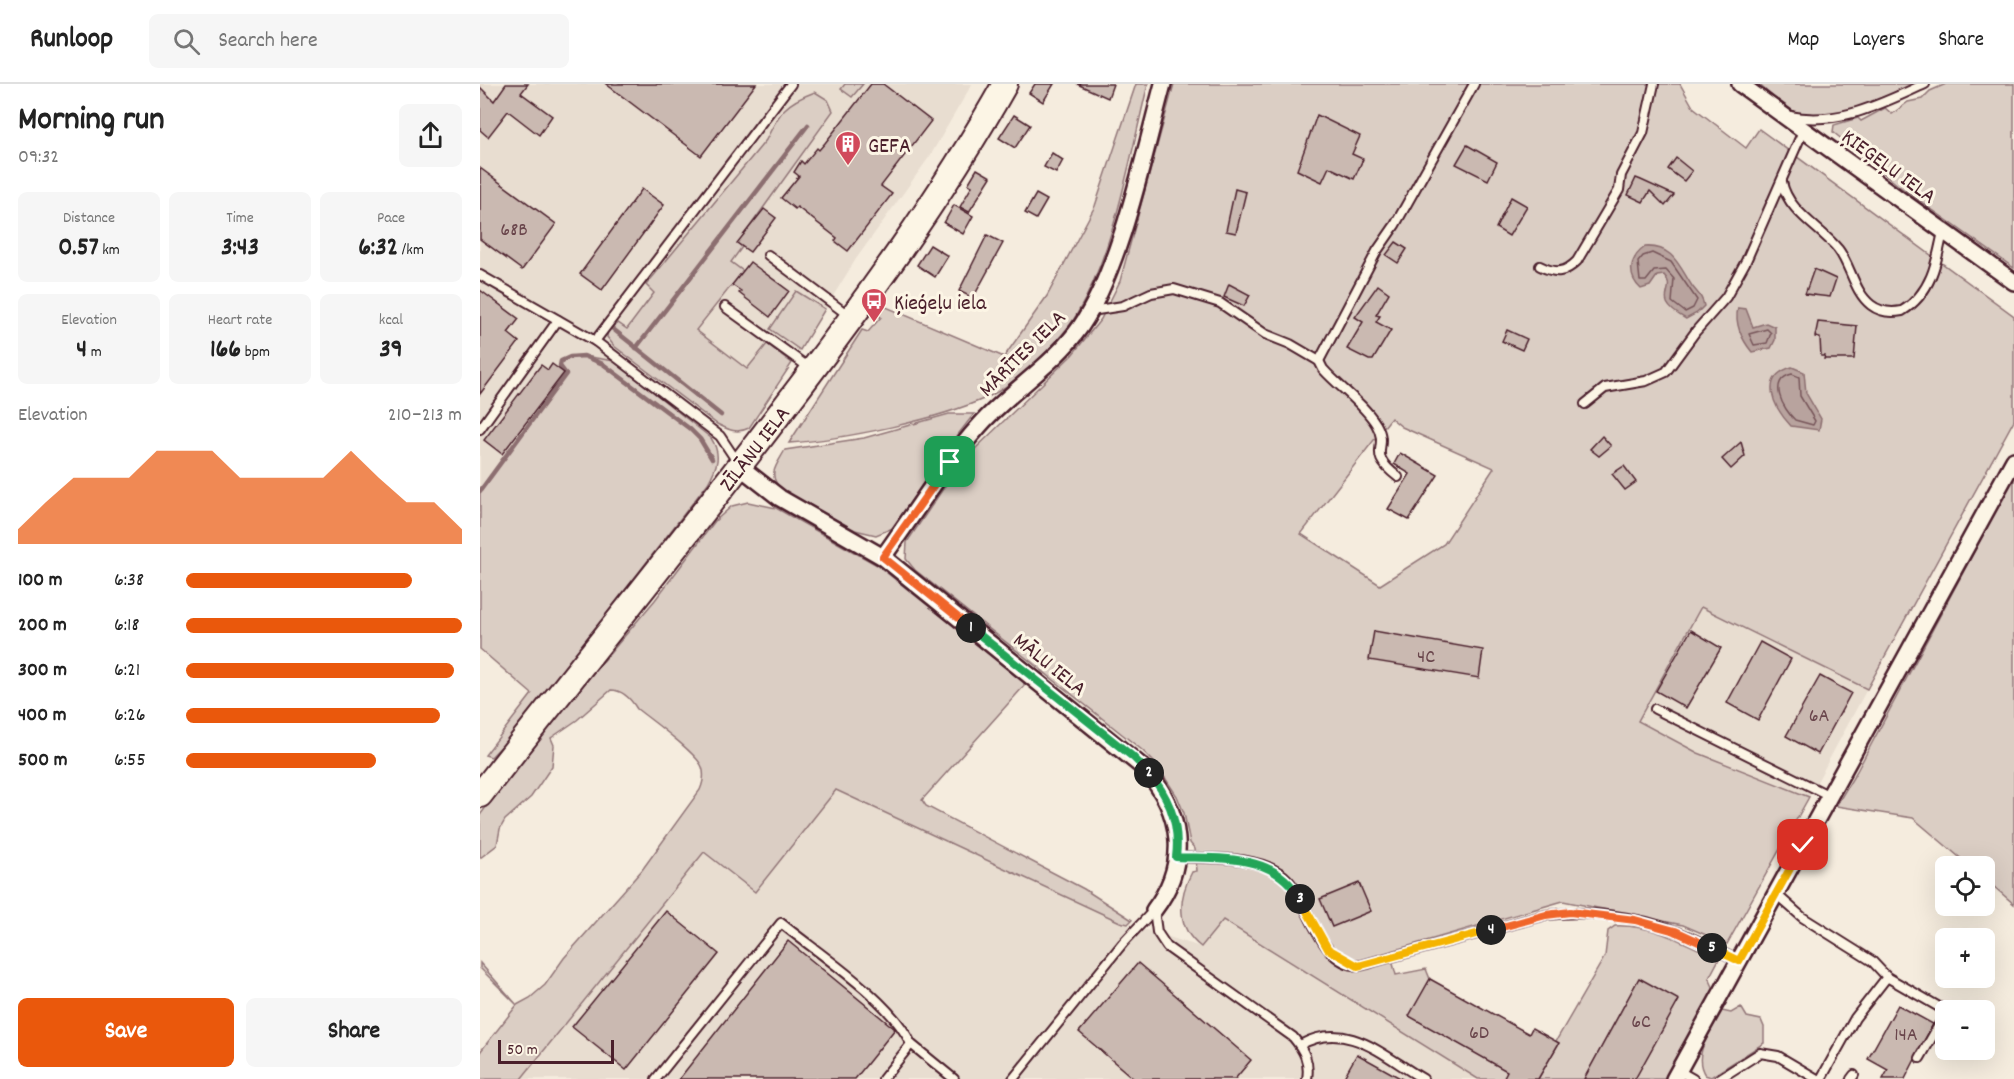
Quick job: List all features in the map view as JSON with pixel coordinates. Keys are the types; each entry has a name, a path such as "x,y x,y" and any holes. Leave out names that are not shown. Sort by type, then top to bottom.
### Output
{"highway":[{"name":"ZĪLĀNU IELA","path":"480,795 739,466 852,318 948,180 1005,84"}],"street":[{"name":"MĀRĪTES IELA","path":"883,557 966,441 992,412 1058,352 1090,311 1115,253 1162,84"},
{"name":"ĶIEĢEĻU IELA","path":"1740,84 2014,282"},
{"path":"1676,1075 2014,460"},
{"name":"MĀLU IELA","path":"739,466 780,498 883,557 1145,769 1156,782 1172,810 1178,844 1169,886 1154,910"}],"lane":[{"path":"596,340 791,84"},
{"path":"1319,361 1377,251 1395,225 1474,84"},
{"path":"1540,266 1552,272 1561,272 1569,269 1577,261 1619,190 1622,175 1643,133 1654,84"},
{"path":"1777,112 1813,120 1838,118 1862,113 1924,84"},
{"path":"1585,404 1605,388 1646,381 1666,372 1696,331 1726,297 1746,261 1803,131"},
{"path":"1782,182 1788,199 1843,255 1867,302 1882,311 1902,311 1922,294 1933,273 1943,231"},
{"path":"768,255 852,318"},
{"path":"480,275 596,340 720,436 739,466"},
{"path":"1090,311 1123,306 1151,293 1174,289 1220,303 1265,334 1290,344 1319,361 1323,369 1374,422 1381,439 1379,457 1382,465 1398,477"},
{"path":"725,307 813,370"},
{"path":"480,429 558,320"},
{"path":"1655,709 1830,796"},
{"path":"1176,857 1247,862 1284,876 1295,891 1323,943 1334,954 1353,965 1362,965 1546,915 1570,912 1635,920 1675,931 1739,961"},
{"path":"1776,894 1802,917 1872,962 1887,977 1935,1005"},
{"path":"1154,910 1157,932 1167,947 1283,1028 1300,1046 1307,1062 1307,1079"},
{"path":"1013,1079 1123,943 1154,910"},
{"path":"656,1079 781,923 885,1006 905,1030 911,1044 954,1079"},
{"path":"1719,1079 1752,1057 1769,1053 1819,1079 1855,1018 1887,977"},
{"path":"1920,1058 1935,1031"},
{"path":"1300,1046 1325,1034 1352,1038 1423,1079"},
{"path":"883,1079 911,1044"},
{"path":"1676,1075 1693,1079"}],"shaded area":[{"path":"480,84 845,84 841,89 852,97 863,84 972,84 930,156 856,259 825,309 796,291 770,329 800,350 792,363 767,345 747,369 695,330 743,271 731,262 742,247 737,243 774,123 766,140 646,285 654,293 627,329 618,323 607,337 622,351 614,361 584,356 566,374 480,491"},
{"path":"845,84 863,84 852,97 841,89"},
{"path":"1136,84 1148,84 1128,172 1102,261 1077,314 1050,348 1025,372 999,391 967,405 891,427 789,443 862,330 868,332 881,317 876,313 884,306 1004,357 1047,296 1095,206"},
{"path":"1174,84 1680,84 1693,107 1746,148 1759,129 2014,316 2014,420 1867,689 1701,607 1638,721 1698,753 1809,797 1727,944 1683,925 1563,901 1360,960 1355,971 1370,969 1392,960 1396,975 1426,969 1430,979 1410,1016 1507,1071 1511,1079 1478,1079 1223,920 1201,947 1187,931 1182,912 1187,882 1192,872 1197,871 1195,849 1190,843 1184,813 1177,796 1156,764 1142,750 915,570 906,559 907,542 947,483 976,448 1072,355 1101,319 1120,281","holes":["1391,418 1402,427 1494,468 1444,544 1380,585 1301,534"]},
{"path":"1758,84 1917,84 1853,110 1836,115 1819,116 1803,115 1788,109"},
{"path":"1946,84 2014,84 2014,268 1899,186 1833,132 1834,125 1858,118 1861,121 1885,108 1892,114 1908,102 1922,99 1930,91"},
{"path":"815,92 828,100 833,111 738,243 742,247 731,262 743,271 696,330 747,369 767,344 792,363 749,428 733,431 717,424 614,346 607,337 608,330 618,323 627,329 654,293 646,285 766,140 784,109"},
{"path":"796,291 825,309 800,350 770,329"},
{"path":"584,356 614,361 711,438 717,455 716,466 708,483 515,732 491,757 485,755 532,694 480,649 480,491 566,374 560,366 561,361 570,357"},
{"path":"949,414 974,414 942,455 893,528 876,535 855,530 781,489 774,479 774,470 785,450 864,438"},
{"path":"2014,477 2014,904 1995,888 1995,856 1958,856 1913,818 1836,806 1857,771"},
{"path":"748,502 776,508 877,565 1024,682 1024,686 922,800 926,806 1084,889 1132,920 1128,924 1120,922 836,790 755,892 704,852 521,1079 480,1079 480,1052 517,1005 530,998 545,985 564,958 642,870 700,790 703,770 692,754 637,709 626,696 611,690 577,720 551,738 554,745 552,766 531,797 505,820 500,829 497,845 480,858 480,815 547,728 655,600 715,521 732,506"},
{"path":"1701,607 1867,689 1809,797 1698,753 1638,721"},
{"path":"836,790 1120,922 1201,947 1223,920 1478,1079 521,1079 704,852 755,891"},
{"path":"1615,926 1629,926 1656,932 1682,941 1719,959 1709,978 1714,989 1667,1079 1635,1079 1639,978 1584,1079 1538,1079 1559,1043 1556,1041 1605,956 1608,931"},
{"path":"480,963 517,1005 480,968"},
{"path":"1741,1007 1747,1017 1761,1020 1764,1027 1764,1043 1711,1077 1705,1075 1700,1059 1704,1042 1722,1011 1731,1013"}],"water":[{"path":"1645,247 1662,249 1679,264 1702,300 1704,306 1697,313 1686,319 1669,306 1666,300 1668,281 1664,275 1657,276 1650,286 1641,289 1636,284 1632,273 1633,262"},
{"path":"1738,308 1746,309 1753,327 1766,323 1775,327 1775,340 1771,348 1752,352 1740,331 1737,320"},
{"path":"1792,367 1804,372 1806,393 1821,419 1819,430 1791,426 1775,402 1772,385 1775,378"}],"building":[{"path":"506,84 528,84 521,93 552,116 539,135 508,111 488,137 480,130 480,87 494,101"},
{"path":"606,84 756,84 701,156"},
{"name":"GEFA","path":"871,84 883,84 931,121 881,186 892,194 848,251 835,241 837,238 797,207 795,209 781,198 799,176 794,172 801,161 804,164 817,148 819,150"},
{"path":"1035,84 1054,84 1043,102 1029,93"},
{"path":"1077,84 1113,84 1108,98"},
{"path":"1014,115 1030,125 1015,148 999,138"},
{"path":"1317,115 1360,136 1352,154 1363,159 1354,179 1329,167 1322,182 1297,170"},
{"path":"1467,145 1497,162 1488,180 1456,164"},
{"path":"1052,153 1063,160 1056,173 1044,167"},
{"path":"1676,158 1692,171 1684,181 1668,169"},
{"path":"480,168 556,224 522,270 480,239"},
{"path":"977,169 991,177 969,212 960,207 972,186 968,184"},
{"path":"1636,178 1674,195 1665,206 1650,191 1643,202 1628,195"},
{"path":"642,189 664,205 602,290 580,274"},
{"path":"1235,189 1246,192 1236,233 1226,231"},
{"path":"1036,194 1047,200 1036,219 1025,213"},
{"path":"1511,197 1527,206 1509,236 1496,228"},
{"path":"954,205 973,216 963,234 944,223"},
{"path":"764,209 776,218 750,252 737,243"},
{"path":"987,235 1003,243 973,298 959,291"},
{"path":"1396,242 1407,249 1398,263 1386,255"},
{"path":"930,245 948,256 935,277 917,265"},
{"path":"750,262 789,291 770,317 732,285"},
{"path":"1814,269 1836,279 1830,297 1805,294"},
{"path":"1229,284 1250,295 1244,306 1224,297"},
{"path":"1378,285 1389,293 1376,315 1380,316 1376,322 1391,330 1373,360 1369,360 1347,349 1363,322 1355,317"},
{"path":"480,290 519,319 508,333 519,342 480,394"},
{"path":"1818,322 1857,326 1854,359 1824,359 1825,356 1821,356 1820,338 1815,337"},
{"path":"1507,330 1527,339 1522,350 1502,341"},
{"path":"552,364 564,373 502,454 484,440 541,365 548,370"},
{"path":"1602,436 1611,446 1599,456 1590,449"},
{"path":"1741,442 1745,456 1731,469 1722,459"},
{"path":"1400,453 1438,475 1409,520 1388,509 1410,474 1394,464"},
{"path":"1624,466 1636,482 1625,490 1612,474"},
{"path":"1691,630 1721,648 1686,708 1656,691"},
{"path":"1374,631 1483,650 1479,678 1369,660"},
{"path":"1760,642 1791,659 1758,720 1727,703"},
{"path":"1820,676 1851,693 1818,754 1786,736"},
{"path":"1359,883 1371,911 1332,927 1320,899"},
{"path":"666,911 719,954 626,1070 572,1027"},
{"path":"788,941 895,1029 855,1079 679,1079"},
{"path":"1138,963 1251,1060 1235,1079 1134,1079 1079,1032"},
{"path":"1639,978 1679,1000 1635,1079 1584,1079"},
{"path":"1430,979 1529,1034 1532,1028 1559,1043 1538,1079 1503,1079 1507,1071 1409,1016"},
{"path":"1898,1005 1933,1024 1905,1079 1883,1079 1888,1070 1868,1059"},
{"path":"1357,1054 1402,1079 1343,1079"}],"waterway":[{"path":"636,348 808,125"},
{"path":"613,329 721,415"},
{"path":"480,491 566,374 560,366 561,361 570,357 584,356 603,364 690,429 700,439 712,459"}],"place":[{"name":"GEFA","path":"848,167"},
{"name":"Ķieģeļu iela","path":"874,324"}],"route":[{"path":"950,462 883,557 1145,769 1166,797 1172,810 1178,844 1176,857 1247,862 1284,876 1295,891 1323,943 1334,954 1353,965 1362,965 1546,915 1570,912 1635,920 1675,931 1739,961 1803,845"}]}
